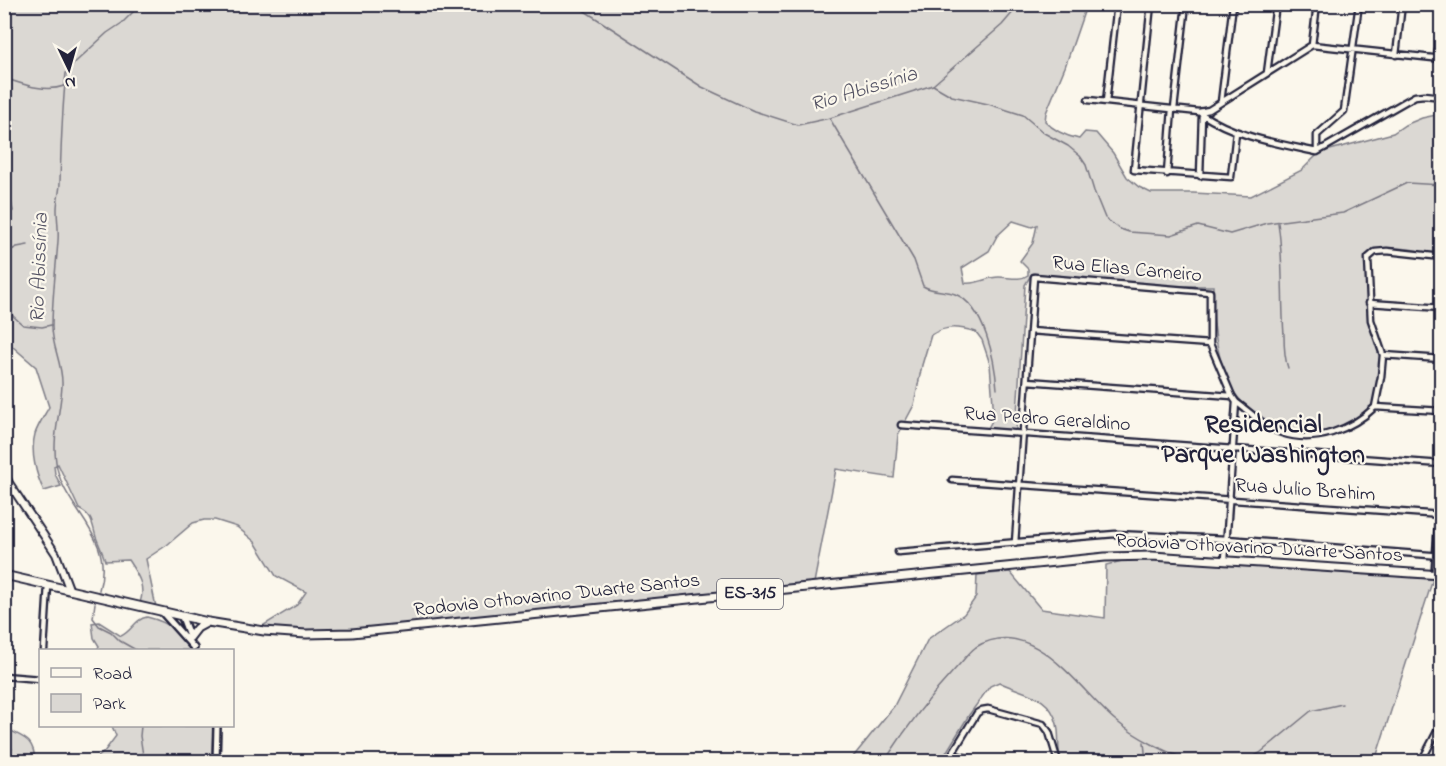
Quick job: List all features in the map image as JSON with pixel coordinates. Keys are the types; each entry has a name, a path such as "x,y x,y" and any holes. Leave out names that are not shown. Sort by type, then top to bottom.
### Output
{"main road":[{"path":"4,472 56,554 70,591"},
{"name":"Rodovia Othovarino Duarte Santos","path":"4,575 182,617 264,632 306,634 352,633 1105,557 1152,556 1438,575"},
{"path":"190,637 197,628 208,622"}],"street":[{"path":"1106,102 1117,4"},
{"path":"1151,4 1134,170 1230,177 1236,132"},
{"path":"1167,174 1186,4"},
{"path":"1221,102 1233,4"},
{"path":"1267,73 1276,4"},
{"path":"1312,45 1317,4"},
{"path":"1317,152 1317,135 1344,111 1359,4"},
{"path":"1396,55 1402,4"},
{"path":"1201,113 1312,45 1439,59 1442,21"},
{"path":"1088,100 1201,113 1218,125 1236,132 1317,152 1415,96 1424,94 1442,97"},
{"path":"1200,176 1201,113"},
{"path":"1236,402 1272,428 1300,438 1335,432 1356,422 1375,407 1383,355 1371,320 1368,258 1375,252 1406,252 1442,257"},
{"name":"Rua Elias Carneiro","path":"1030,331 1034,278 1210,292 1210,344 1236,402"},
{"path":"1369,303 1442,308"},
{"path":"1015,543 1030,331 1210,344"},
{"path":"1383,355 1442,359"},
{"path":"1027,381 1232,396"},
{"path":"1225,560 1236,402"},
{"path":"1375,407 1442,411"},
{"name":"Rua Pedro Geraldino","path":"901,425 1442,464"},
{"path":"1438,575 1442,473"},
{"name":"Rua Julio Brahim","path":"952,480 1440,515"},
{"path":"4,498 9,483"},
{"path":"898,552 1115,534 1227,539 1439,556"},
{"path":"44,649 48,585"},
{"path":"162,612 195,649"},
{"path":"182,617 195,649"},
{"path":"4,676 39,678"},
{"path":"947,762 977,714 988,709 1043,724 1049,732 1058,762"},
{"path":"1421,762 1442,722"},
{"path":"216,762 217,727"},
{"path":"952,754 984,762"}],"green space":[{"path":"5,5 1061,5 1069,11 1078,8 1085,9 1045,121 1060,133 1079,139 1085,132 1096,133 1113,153 1127,177 1151,193 1251,196 1302,170 1319,153 1393,133 1422,118 1441,116 1441,255 1392,248 1375,252 1369,258 1367,308 1381,359 1376,393 1371,408 1362,418 1317,433 1293,433 1268,421 1242,403 1230,385 1219,354 1213,309 1213,286 1142,286 1032,273 1025,285 1016,430 988,428 994,417 990,364 982,340 976,332 953,328 931,335 914,405 898,435 894,478 836,469 814,583 338,632 259,628 297,605 306,592 276,576 255,542 237,527 215,520 193,523 146,559 156,607 140,603 142,591 135,570 128,560 105,561 91,521 87,514 79,509 58,464 54,466 55,474 61,486 44,491 36,471 33,448 36,431 49,407 36,367 5,340 5,214 13,211 9,190 4,189","holes":["1013,221 1032,227 1037,225 1033,243 1020,261 1028,269 1028,275 1022,278 995,277 965,283 962,268 989,251 997,236"]},
{"path":"1126,560 1174,560 1433,579 1375,761 1061,761 1057,724 1048,706 1034,696 999,682 990,686 941,761 849,762 894,706 928,639 964,614 976,597 977,575 1010,572 1041,609 1105,618 1106,565"},
{"path":"147,617 162,622 173,628 189,649 98,649 99,646 94,638 92,623 99,622 121,636"},
{"path":"4,727 26,739 32,747 35,761 5,761"},
{"path":"112,727 213,727 212,761 100,761 98,757 116,736"}],"waterway":[{"name":"Rio Abissínia","path":"99,590 102,570 100,553 86,523 60,479 55,452 62,378 52,334 52,316 58,237 57,206 61,141 68,69 141,4"},
{"name":"Rio Abissínia","path":"574,4 702,87 754,111 798,125 830,118 933,85 1002,25 1020,4"},
{"path":"4,78 41,88 64,86"},
{"path":"933,85 952,96 1023,115 1044,133 1068,146 1080,156 1086,165 1105,218 1120,229 1129,232 1171,235 1198,226 1230,234 1267,223 1343,213 1407,183 1442,185"},
{"path":"830,119 914,260 923,286 955,294 965,300 974,310 991,350 997,389"},
{"path":"1278,223 1284,347 1288,368"},
{"path":"4,254 17,247 28,245"},
{"path":"4,299 13,316 23,325 42,327 51,325"},
{"name":"Rio Abissínia","path":"95,603 93,618 99,626 134,649"},
{"path":"884,762 928,701 968,654 976,647 997,639 1017,640 1036,647 1070,675 1123,726 1164,750 1196,762"},
{"path":"1244,762 1260,753 1311,711 1342,704"},
{"name":"Rio Abissínia","path":"141,727 144,762"},
{"path":"1144,742 1146,762"},
{"path":"4,744 12,749"}],"district":[{"name":"Residencial Parque Washington","path":"1263,441"}]}
